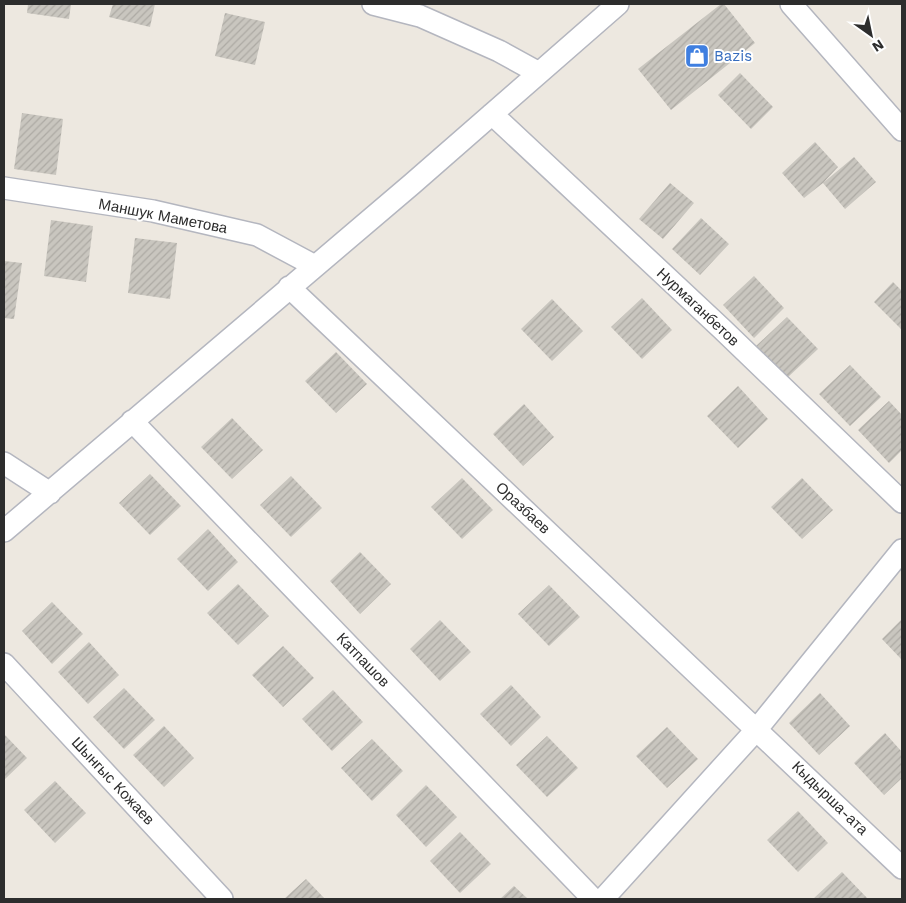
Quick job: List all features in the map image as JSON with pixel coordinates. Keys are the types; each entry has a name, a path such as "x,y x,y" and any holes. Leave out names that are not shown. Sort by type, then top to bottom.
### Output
{"street":[{"path":"373,4 420,16 499,51 539,72"},
{"path":"4,531 618,4"},
{"path":"791,4 902,130"},
{"name":"Нурмаганбетов","path":"492,114 728,335 902,502"},
{"name":"Маншук Маметова","path":"4,188 153,212 257,236 315,266"},
{"name":"Оразбаев","path":"289,288 757,729"},
{"name":"Катпашов","path":"132,421 593,899"},
{"path":"4,463 50,493"},
{"path":"603,899 757,729 902,550"},
{"name":"Шынгыс Кожаев","path":"4,664 222,899"},
{"name":"Кыдырша-ата","path":"757,729 902,868"}],"building":[{"path":"28,4 71,4 69,19 27,13"},
{"path":"113,4 155,4 150,27 109,17"},
{"name":"Bazis","path":"721,4 724,4 755,43 671,110 638,69"},
{"path":"225,13 265,22 255,65 215,56"},
{"path":"740,73 773,107 751,129 718,95"},
{"path":"22,113 63,119 56,175 14,169"},
{"path":"815,142 838,167 823,183 804,198 782,173"},
{"path":"854,157 876,182 845,209 823,183"},
{"path":"670,183 694,203 663,239 639,219"},
{"path":"701,218 729,244 700,275 672,249"},
{"path":"51,220 93,226 86,282 44,276"},
{"path":"135,238 177,243 170,299 128,293"},
{"path":"4,261 22,263 14,319 4,318"},
{"path":"754,276 784,308 754,338 723,305"},
{"path":"893,282 902,291 902,330 874,302"},
{"path":"642,298 672,330 642,359 611,327"},
{"path":"552,299 583,331 552,361 521,329"},
{"path":"787,317 818,349 787,378 756,346"},
{"path":"336,352 367,384 336,413 305,381"},
{"path":"850,365 881,397 850,426 819,394"},
{"path":"738,386 768,419 738,448 707,416"},
{"path":"889,401 902,415 902,450 889,463 858,430"},
{"path":"524,404 554,437 523,466 493,434"},
{"path":"232,418 263,450 232,479 201,447"},
{"path":"150,474 181,506 150,535 119,503"},
{"path":"291,476 322,508 291,537 260,505"},
{"path":"462,478 493,510 462,539 431,507"},
{"path":"802,478 833,510 802,539 771,507"},
{"path":"208,529 238,562 208,591 177,559"},
{"path":"360,552 391,584 360,614 330,581"},
{"path":"238,584 269,616 238,645 207,613"},
{"path":"549,585 580,617 549,646 518,614"},
{"path":"52,602 83,634 52,664 22,631"},
{"path":"902,619 902,660 882,639"},
{"path":"440,620 471,652 440,681 410,649"},
{"path":"89,642 119,675 88,704 58,672"},
{"path":"283,646 314,678 283,707 252,675"},
{"path":"511,685 541,717 511,746 480,714"},
{"path":"124,688 155,720 124,749 93,717"},
{"path":"333,690 363,722 332,751 302,719"},
{"path":"820,693 850,726 819,755 789,723"},
{"path":"164,726 194,758 164,787 133,755"},
{"path":"667,727 698,759 667,788 636,756"},
{"path":"885,733 902,752 902,778 884,795 854,763"},
{"path":"4,734 27,758 4,780"},
{"path":"547,736 578,768 547,797 516,765"},
{"path":"372,739 403,771 372,801 341,768"},
{"path":"55,781 86,813 55,843 24,810"},
{"path":"426,785 457,817 426,847 396,815"},
{"path":"798,811 828,843 798,872 767,840"},
{"path":"460,832 491,864 460,893 430,861"},
{"path":"842,872 868,899 813,899"},
{"path":"306,879 325,899 284,899"},
{"path":"514,886 528,899 500,899"}],"place":[{"name":"Bazis","path":"697,56"}]}
